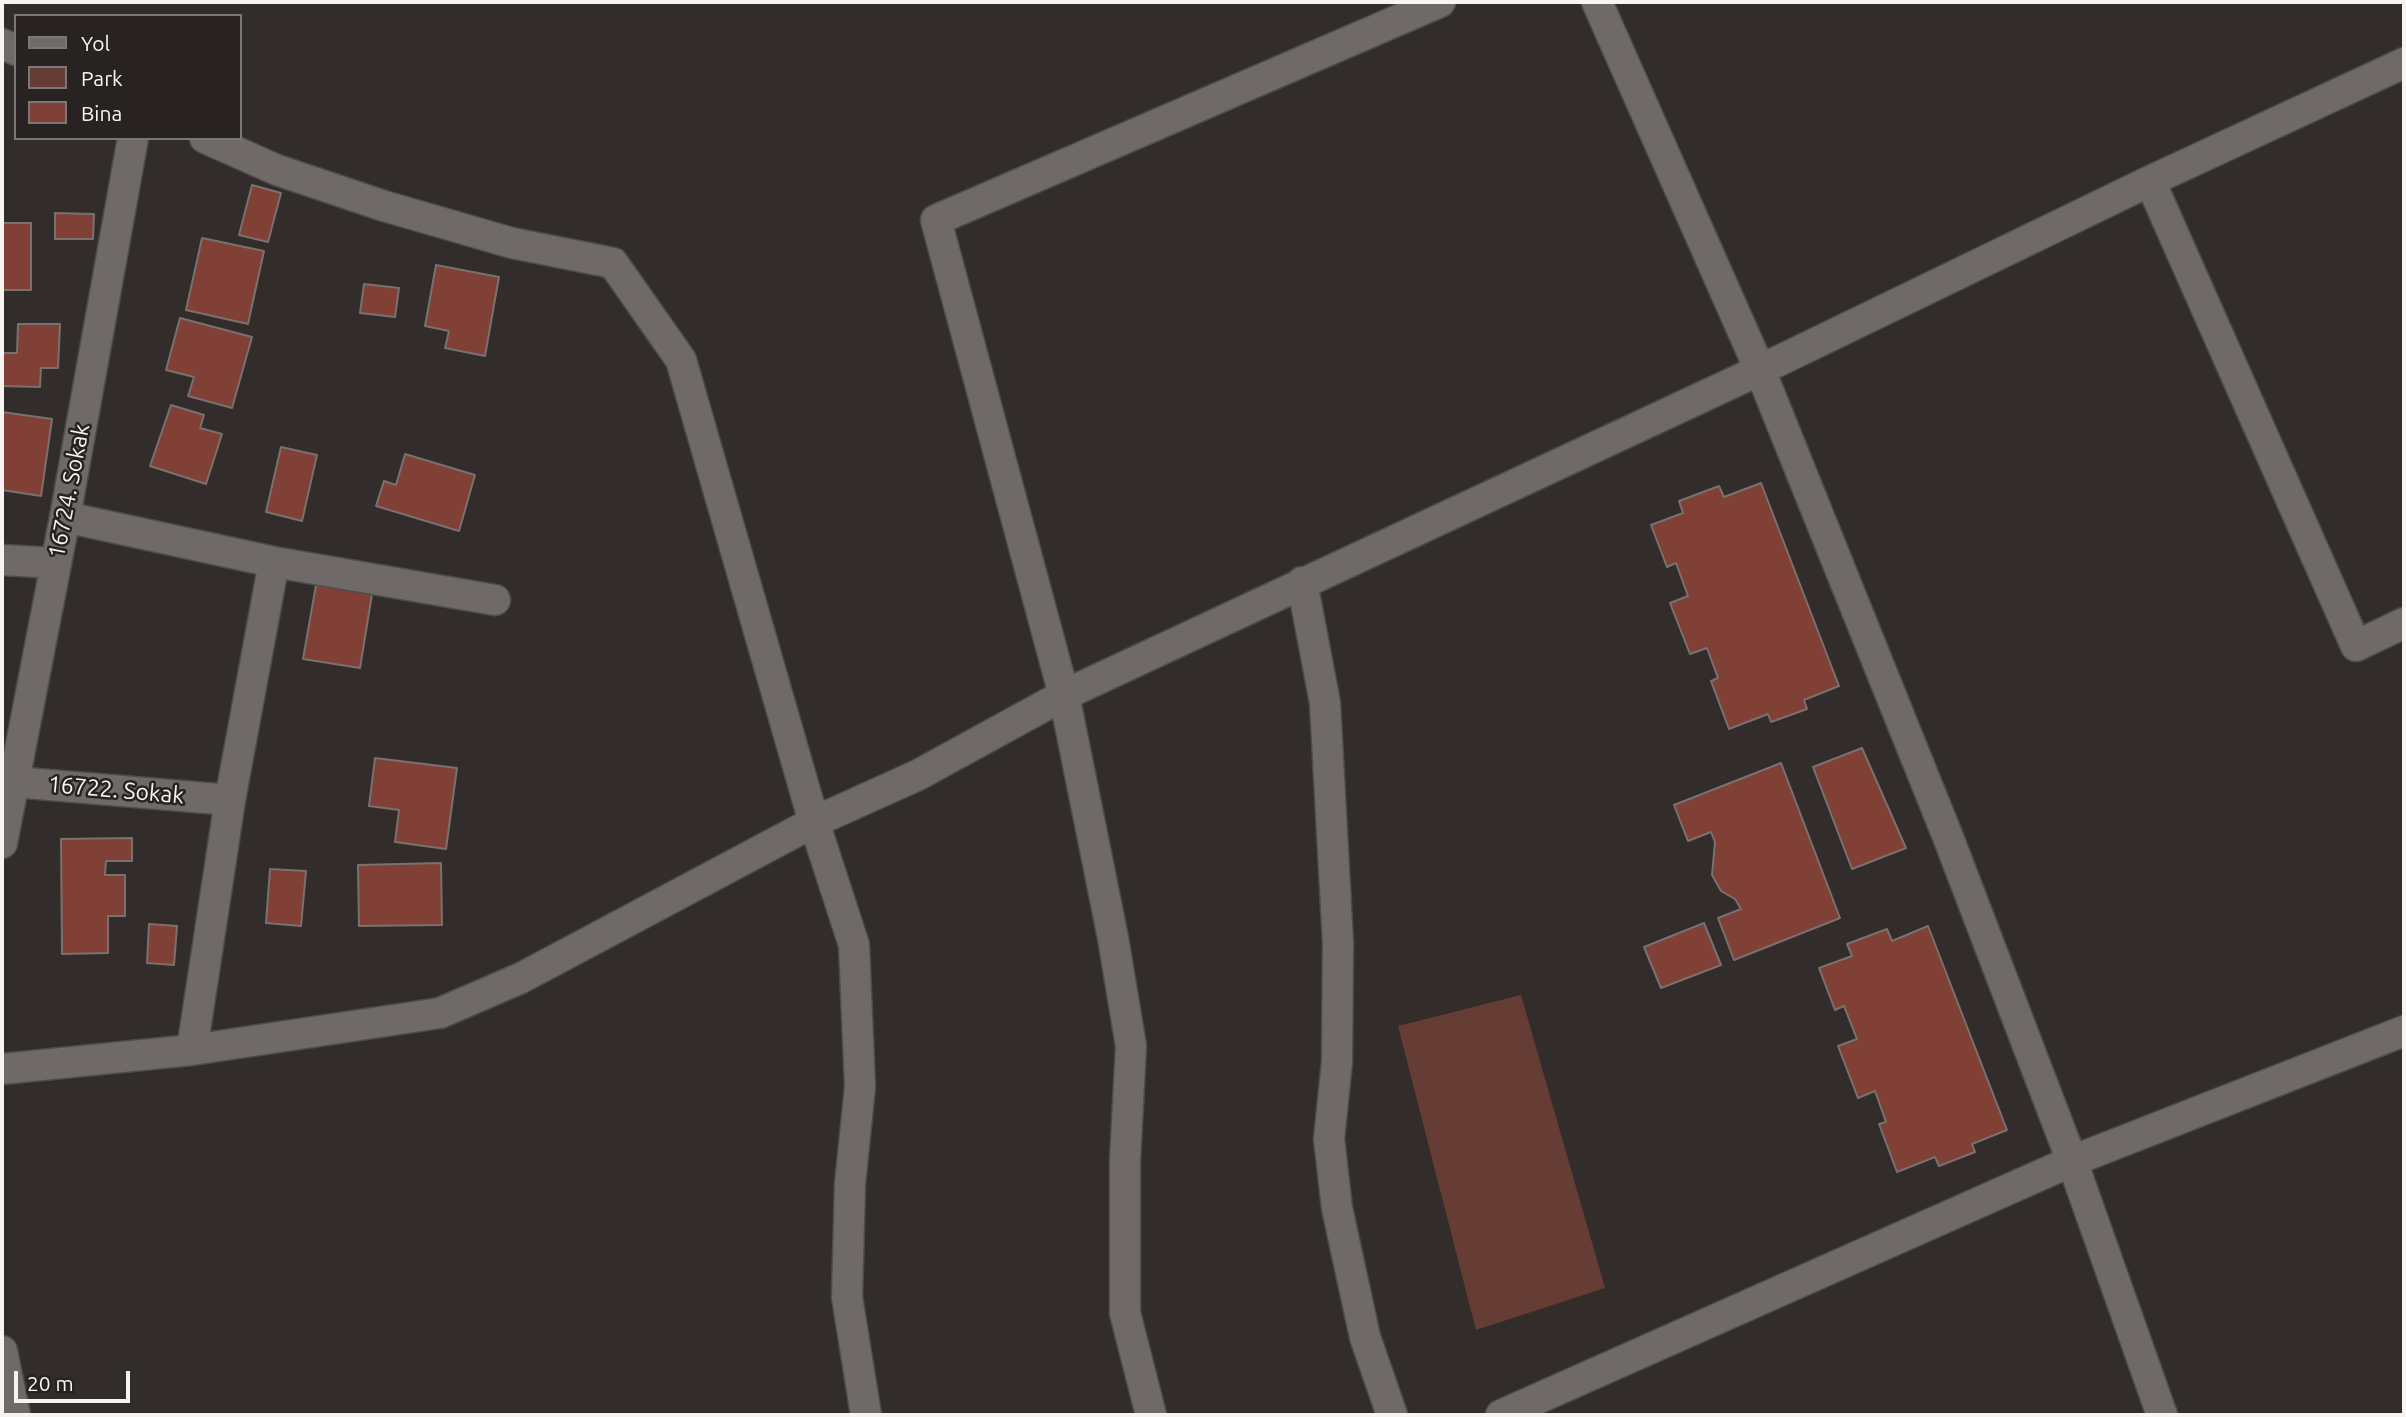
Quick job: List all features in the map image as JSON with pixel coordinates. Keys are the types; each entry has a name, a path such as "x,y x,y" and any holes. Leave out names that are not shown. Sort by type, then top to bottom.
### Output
{"street":[{"path":"1151,1415 1125,1313 1125,1161 1131,1046 1113,938 1064,695 936,220 1440,2"},
{"path":"1598,2 1759,370 1948,837 2072,1161 2162,1415"},
{"path":"2,1069 192,1050 440,1013 521,978 814,822 918,775 1064,695 1759,370 2150,181 2404,63"},
{"name":"16724. Sokak","path":"2,843 7,781 65,517 133,140"},
{"path":"210,140 277,170 384,206 512,243 613,263 681,360 814,822 854,945 860,1087 850,1184 847,1297 866,1415"},
{"path":"2150,181 2356,646 2404,623"},
{"path":"65,517 274,562 495,600"},
{"path":"2,560 55,563"},
{"path":"192,1050 230,800 274,562"},
{"path":"1302,582 1325,703 1338,930 1337,1062 1329,1139 1335,1195 1365,1337 1392,1415"},
{"name":"16722. Sokak","path":"7,781 230,800"},
{"path":"1501,1415 2072,1161 2404,1031"},
{"path":"2,1351 15,1415"}],"green space":[{"path":"1521,995 1605,1288 1476,1330 1398,1026"}],"building":[{"path":"252,185 281,193 268,242 239,235"},
{"path":"55,213 94,214 93,239 55,239"},
{"path":"2,223 31,223 31,290 2,290"},
{"path":"202,238 264,251 248,324 186,310"},
{"path":"436,265 499,277 485,356 445,348 449,331 425,326"},
{"path":"364,284 399,288 395,317 360,313"},
{"path":"180,318 252,337 232,408 188,396 194,377 166,370"},
{"path":"18,324 60,324 58,368 41,368 40,387 2,386 2,353 17,353"},
{"path":"171,405 204,415 200,428 222,434 206,484 150,466"},
{"path":"2,412 52,419 41,496 2,490"},
{"path":"281,447 317,455 302,521 266,512"},
{"path":"405,454 475,475 459,531 376,506 384,481 396,485"},
{"path":"1761,483 1839,686 1804,700 1807,709 1771,722 1768,714 1729,729 1711,681 1718,678 1707,648 1690,654 1670,603 1688,596 1676,563 1667,567 1651,525 1683,513 1679,501 1719,486 1724,497"},
{"path":"316,585 372,594 360,668 303,659"},
{"path":"1862,748 1906,848 1852,869 1813,767"},
{"path":"375,758 457,768 446,849 395,842 399,810 369,806"},
{"path":"1781,763 1840,918 1734,960 1718,918 1741,909 1735,899 1721,891 1712,875 1715,842 1711,832 1688,841 1674,805"},
{"path":"132,838 132,861 106,861 105,875 125,875 125,916 108,916 108,953 62,954 61,839"},
{"path":"441,863 442,925 359,926 358,865"},
{"path":"270,869 306,871 301,926 266,923"},
{"path":"1704,923 1721,965 1661,988 1644,947"},
{"path":"149,924 177,926 174,965 147,963"},
{"path":"1928,926 2007,1130 1972,1144 1975,1152 1939,1166 1935,1157 1897,1172 1879,1124 1886,1122 1875,1091 1858,1098 1838,1046 1857,1039 1844,1006 1835,1010 1819,968 1852,956 1847,944 1887,929 1892,941"}]}
